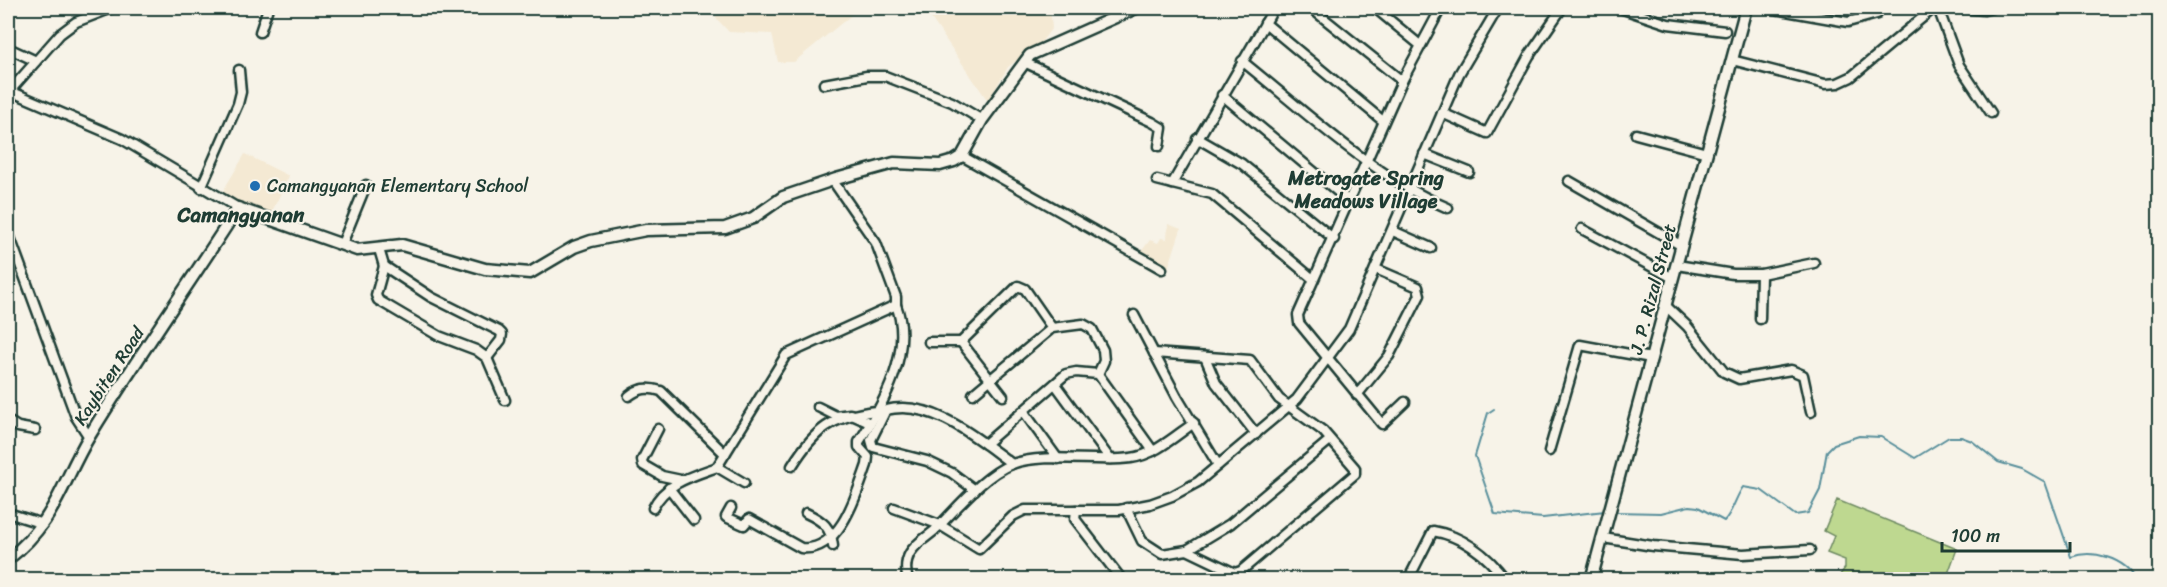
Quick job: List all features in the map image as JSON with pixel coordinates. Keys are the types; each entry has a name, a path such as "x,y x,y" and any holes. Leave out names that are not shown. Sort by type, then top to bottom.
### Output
{"street":[{"path":"112,8 76,22 60,34 9,92 122,139 238,208 357,250 402,245 485,269 530,273 574,247 591,241 646,230 725,228 740,224 783,197 833,181 894,163 940,165 962,156 982,120 1029,55 1136,8"},
{"path":"260,32 268,8"},
{"path":"1172,184 1274,8"},
{"path":"1311,8 1402,81"},
{"path":"1375,8 1420,45"},
{"path":"1405,402 1382,424 1299,323 1298,315 1313,279 1334,239 1383,121 1440,8"},
{"path":"894,508 940,525 979,549 1013,516 1025,510 1126,508 1150,504 1172,496 1198,482 1290,406 1349,329 1459,74 1498,8"},
{"path":"1442,113 1487,133 1529,56 1562,8"},
{"path":"1620,8 1668,24 1725,31"},
{"name":"J. P. Rizal Street","path":"1591,579 1746,8"},
{"path":"1768,8 1848,21 1877,14 1878,8"},
{"path":"1732,60 1825,84 1838,83 1851,76 1936,8 1959,65 1991,113"},
{"path":"1963,8 1984,10 1992,8"},
{"path":"1265,23 1383,121"},
{"path":"8,48 36,61"},
{"path":"1242,61 1368,161 1408,189 1448,208"},
{"path":"1024,62 1162,128 1158,146"},
{"path":"201,188 238,104 241,92 239,70"},
{"path":"824,84 867,76 885,76 952,102 982,120"},
{"path":"1222,95 1350,202"},
{"path":"1636,134 1707,153"},
{"path":"1197,138 1242,164 1334,239"},
{"path":"1424,154 1469,172"},
{"path":"962,156 1162,269"},
{"path":"1156,180 1212,194 1313,279"},
{"path":"731,508 726,517 744,525 749,519 801,548 809,549 833,541 867,465 868,457 859,447 859,442 898,362 902,344 896,297 876,243 833,181"},
{"path":"1569,181 1682,246"},
{"path":"342,244 366,185"},
{"name":"Kaybiten Road","path":"8,559 26,545 43,524 59,499 89,437 238,208"},
{"path":"1582,229 1673,278"},
{"path":"1393,231 1431,249"},
{"path":"8,232 76,417 89,437"},
{"path":"379,249 384,266 376,295 378,300 439,336 476,350 487,358 505,400"},
{"path":"1677,265 1733,274 1761,274 1814,264"},
{"path":"384,266 431,297 499,331 502,334 501,340 487,358"},
{"path":"1357,395 1389,356 1420,295 1418,287 1376,269"},
{"path":"1760,319 1761,274"},
{"path":"929,342 961,342 1018,286 1025,289 1052,328"},
{"path":"653,508 658,496 681,480 717,467 786,355 896,305"},
{"path":"1666,306 1687,326 1724,372 1732,377 1738,379 1791,370 1803,375 1810,412"},
{"path":"1134,315 1177,398 1218,465"},
{"path":"974,394 1052,328 1083,324 1092,329 1103,350 1104,361 1098,374"},
{"path":"961,342 1004,396"},
{"path":"1549,451 1580,345 1651,358"},
{"path":"1154,353 1250,360 1279,399 1330,440 1355,468 1354,474 1241,571 1235,573 1188,550"},
{"path":"1205,357 1215,383 1256,434"},
{"path":"985,444 1066,374 1076,372 1098,374 1154,451"},
{"path":"1055,384 1110,459"},
{"path":"628,396 637,390 650,388 661,391 725,454"},
{"path":"818,407 836,416 876,411"},
{"path":"975,490 952,473 935,465 880,451 873,447 871,440 886,410 897,407 922,411 955,424 1012,464"},
{"path":"1024,412 1058,459"},
{"path":"792,466 805,444 831,422 850,414 870,423"},
{"path":"8,421 18,427 35,430"},
{"path":"908,579 905,567 909,555 919,540 940,525 975,490 1012,464 1058,459 1132,458 1154,451 1194,423"},
{"path":"658,429 642,460 643,465 662,476 681,480"},
{"path":"1126,508 1142,541 1162,554 1188,550 1230,524 1330,440"},
{"path":"717,467 744,483"},
{"path":"669,488 694,520"},
{"path":"1076,510 1076,519 1122,579"},
{"path":"8,513 43,524"},
{"path":"806,513 823,521 833,541"},
{"path":"1408,579 1433,531 1480,551 1490,559 1506,579"},
{"path":"1604,532 1653,546 1743,554 1810,550"}],"shaded area":[{"path":"712,8 860,8 794,62 778,62 772,34 729,32 717,19"},
{"path":"924,8 1050,8 1052,28 1042,41 1008,67 988,101"},
{"name":"Camangyanan Elementary School","path":"245,154 289,176 270,216 220,196"},
{"path":"1168,224 1181,229 1168,269 1140,253 1150,240 1158,243 1161,238 1167,239"}],"green space":[{"path":"1837,500 1957,549 1946,579 1837,579 1845,568 1845,560 1827,553 1834,536 1824,531"}],"waterway":[{"path":"1494,409 1488,413 1475,456 1495,514 1543,518 1605,511"},
{"path":"1614,512 1661,513 1689,506 1698,507 1724,521 1743,487 1761,490 1795,515 1808,513 1820,490 1827,451 1834,444 1859,436 1881,437 1915,458 1949,437 1961,437 1972,441 1998,462 2022,469 2045,482 2071,557 2088,554 2107,557 2124,566 2136,580"}],"place":[{"name":"Camangyanan Elementary School","path":"255,186"}],"district":[{"name":"Metrogate Spring Meadows Village","path":"1366,190"},
{"name":"Camangyanan","path":"241,215"}]}
